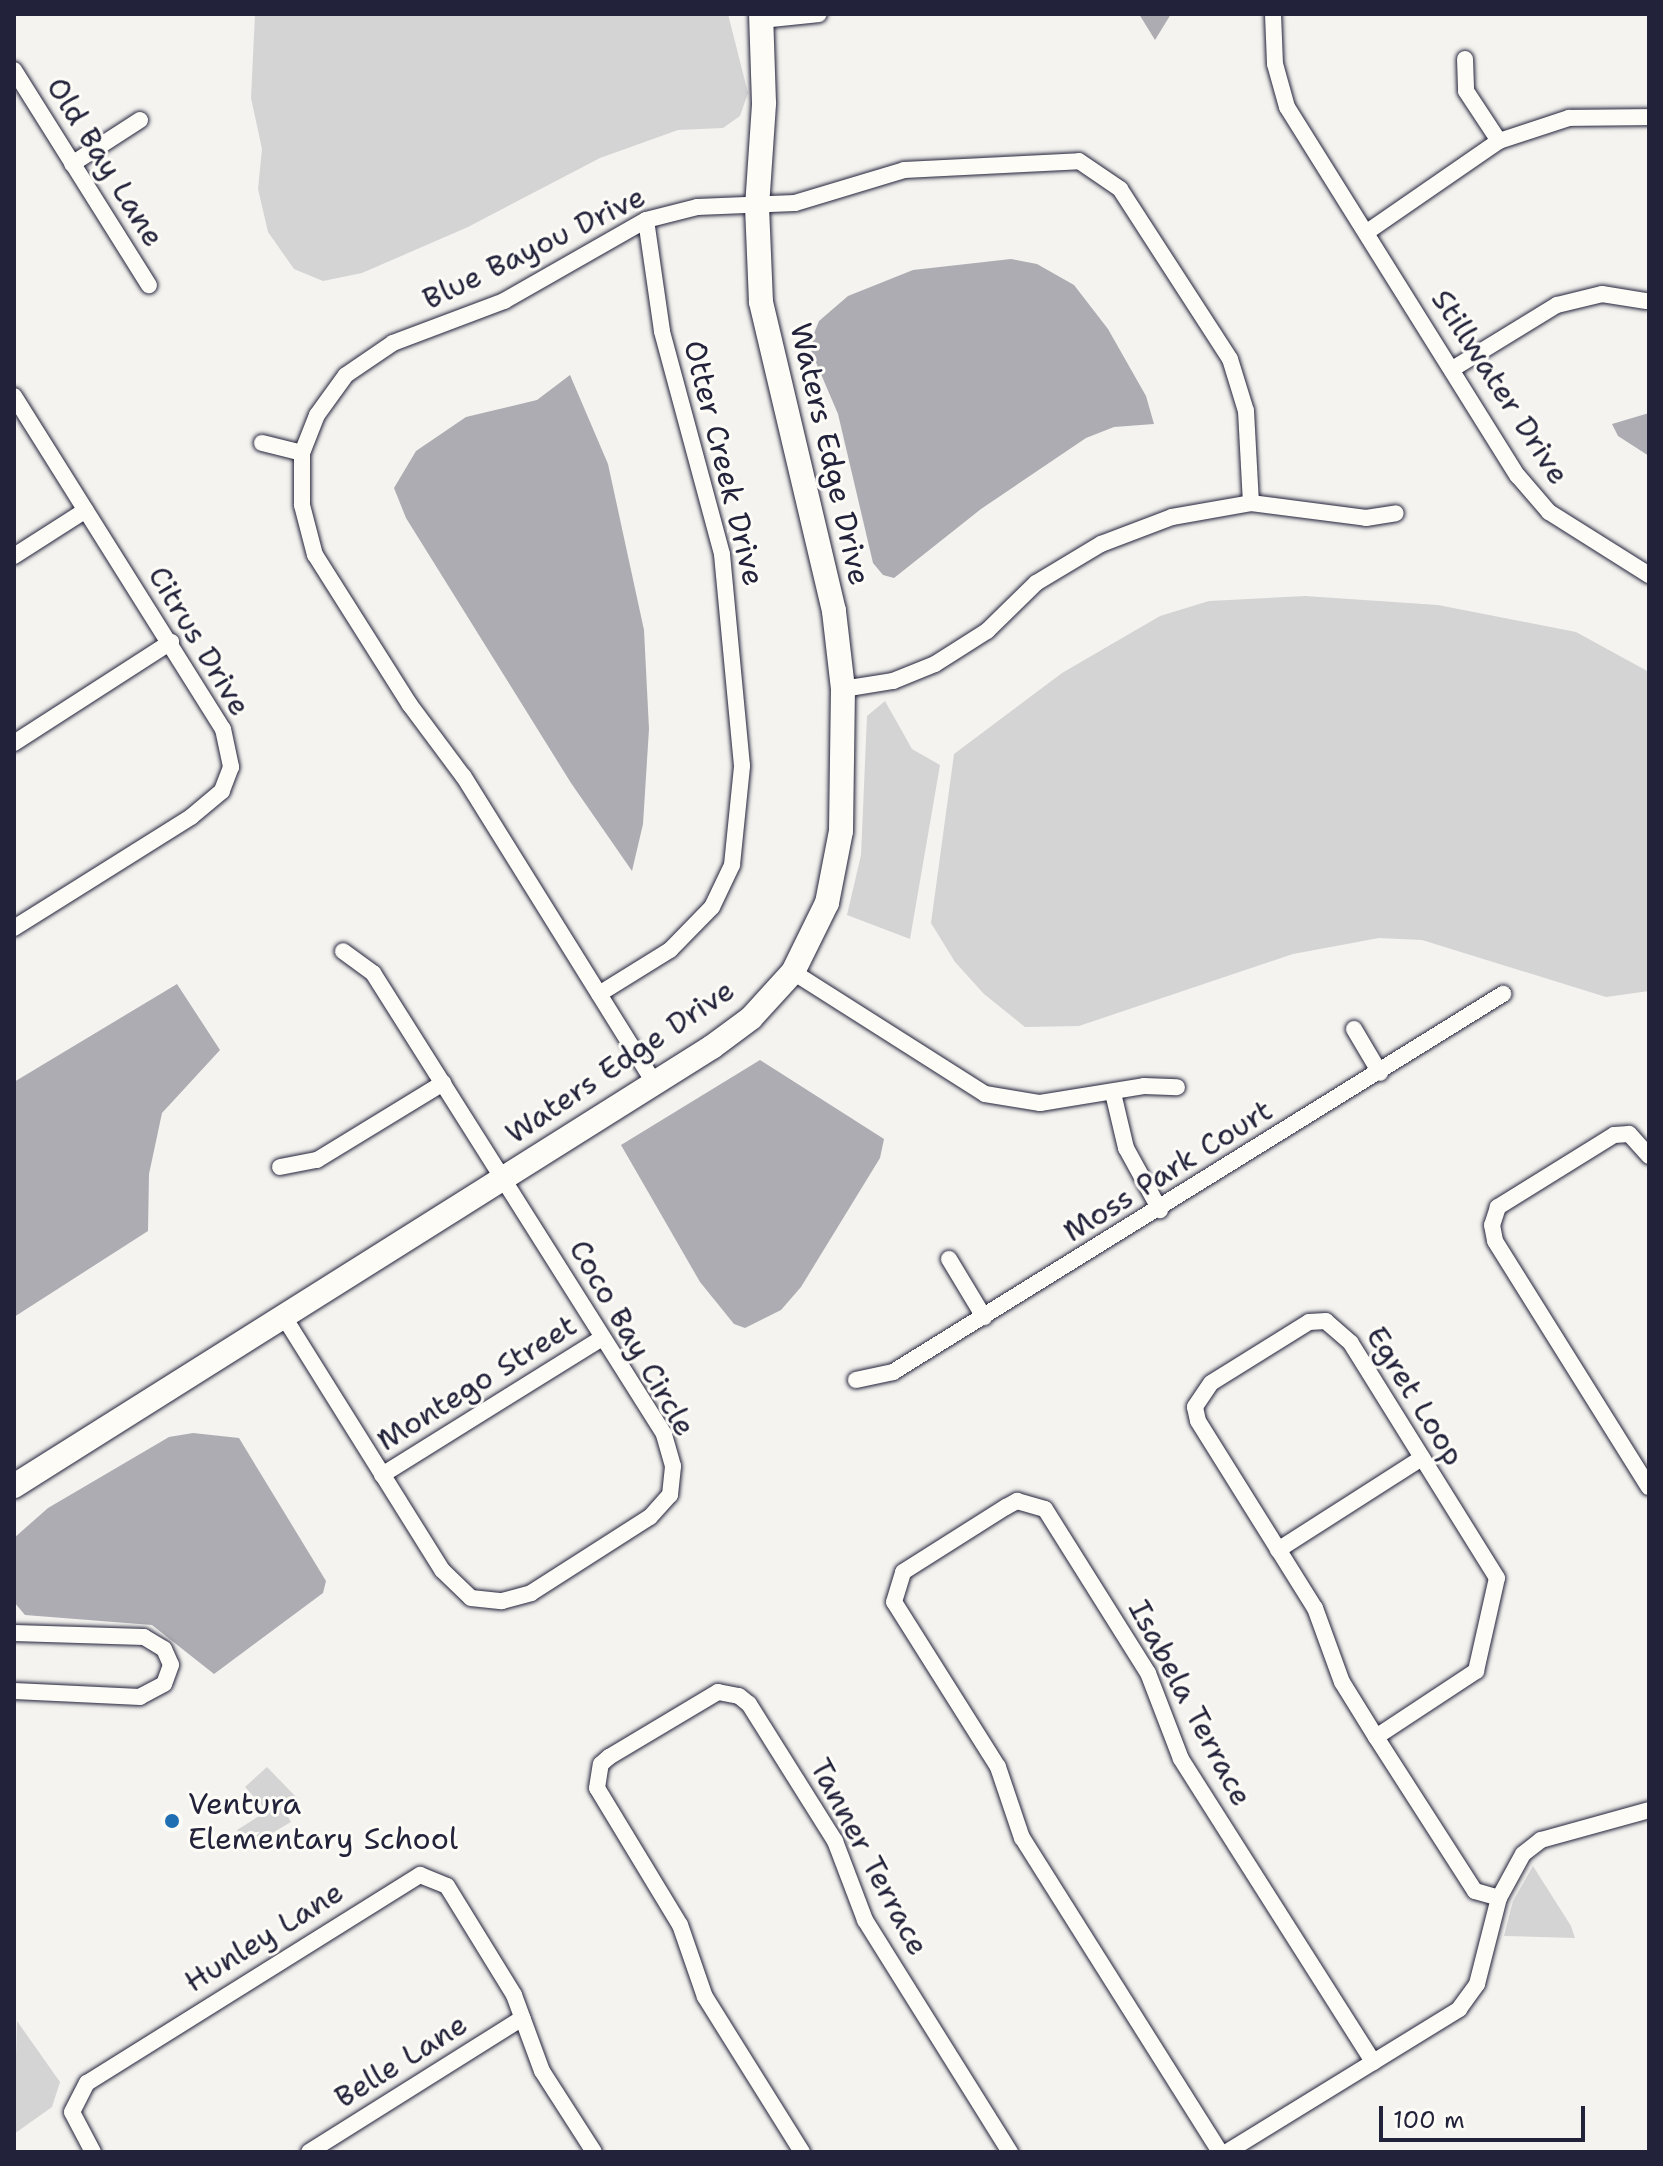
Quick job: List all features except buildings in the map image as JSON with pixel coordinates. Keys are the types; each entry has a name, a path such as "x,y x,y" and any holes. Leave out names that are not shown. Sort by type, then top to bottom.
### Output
{"street":[{"path":"762,17 819,14"},
{"name":"Stillwater Drive","path":"1273,14 1275,64 1287,107 1454,368 1518,476 1549,512 1649,575"},
{"name":"Waters Edge Drive","path":"14,1486 655,1084 751,1018 793,972 827,903 841,831 843,689 834,611 761,302 757,207 764,103 762,17"},
{"path":"1465,59 1466,91 1499,141"},
{"name":"Old Bay Lane","path":"14,70 149,285"},
{"path":"1367,232 1499,141 1569,118 1649,117"},
{"path":"72,164 140,120"},
{"name":"Blue Bayou Drive","path":"655,1084 463,776 327,579 302,505 302,453 331,395 346,375 375,353 504,301 646,220 697,207 757,207 795,203 904,170 1079,161 1120,189 1230,359 1246,411 1251,503"},
{"name":"Otter Creek Drive","path":"599,994 670,950 712,907 732,865 742,766 722,554 662,331 646,220"},
{"path":"1454,368 1557,305 1602,294 1646,301"},
{"name":"Citrus Drive","path":"14,396 223,729 231,767 222,791 191,817 14,928"},
{"path":"262,443 302,453"},
{"path":"843,689 893,681 935,664 987,631 1036,583 1101,544 1172,517 1251,503 1366,518 1396,513"},
{"path":"14,556 86,510"},
{"path":"14,743 171,642"},
{"name":"Coco Bay Circle","path":"284,1317 442,1570 471,1598 502,1601 531,1593 650,1517 670,1495 673,1466 664,1434 373,973 343,951"},
{"path":"793,972 985,1094 1040,1103 1144,1086 1177,1087"},
{"name":"Moss Park Court","path":"856,1380 893,1372 1160,1210 1503,994"},
{"path":"1354,1029 1380,1073"},
{"path":"280,1167 317,1160 443,1083"},
{"path":"1113,1093 1126,1148 1160,1210"},
{"path":"1649,1156 1629,1134 1614,1135 1498,1207 1492,1225 1495,1241 1649,1487"},
{"path":"949,1259 984,1317"},
{"name":"Egret Loop","path":"1376,1737 1476,1671 1498,1589 1497,1578 1351,1343 1326,1321 1309,1322 1211,1383 1195,1407 1198,1421 1315,1608 1342,1682 1376,1737 1475,1891 1499,1898"},
{"name":"Montego Street","path":"382,1475 602,1338"},
{"path":"1278,1550 1422,1458"},
{"name":"Isabela Terrace","path":"1220,2152 1022,1838 998,1767 894,1602 903,1572 1006,1507 1017,1501 1045,1509 1148,1673 1181,1759 1373,2062"},
{"path":"14,1633 144,1637 164,1649 171,1665 164,1684 140,1697 14,1691"},
{"name":"Tanner Terrace","path":"802,2152 705,1997 680,1925 597,1788 601,1764 609,1757 718,1692 739,1696 749,1704 835,1841 865,1920 1010,2152"},
{"path":"1227,2152 1459,2009 1477,1984 1508,1874 1541,1840 1649,1810"},
{"name":"Hunley Lane","path":"93,2152 72,2112 87,2083 420,1875 447,1886 523,2018 542,2071 594,2152"},
{"name":"Belle Lane","path":"309,2152 523,2018"}],"shaded area":[{"path":"255,14 728,14 748,93 740,116 723,128 678,130 600,158 468,227 362,273 323,281 294,269 268,232 258,189 262,149 251,98"},
{"path":"1139,14 1171,14 1155,40"},
{"path":"1011,259 1037,264 1074,285 1108,329 1146,396 1154,424 1114,427 1086,438 981,509 894,578 883,575 873,563 838,414 809,346 819,321 848,296 913,270"},
{"path":"570,375 608,464 644,630 649,729 643,824 632,871 571,783 406,518 394,488 416,451 466,417 537,400"},
{"path":"1649,413 1649,456 1618,436 1612,424"},
{"path":"1305,596 1438,605 1576,632 1649,672 1649,991 1606,997 1422,940 1379,938 1293,954 1079,1026 1025,1027 984,994 955,962 931,923 954,754 1062,673 1160,616 1209,601"},
{"path":"885,701 912,749 940,765 910,939 847,915 861,855 867,716"},
{"path":"177,984 220,1050 162,1113 149,1174 148,1231 14,1317 14,1082"},
{"path":"760,1060 884,1139 880,1158 801,1287 781,1310 745,1328 734,1324 700,1282 621,1145"},
{"path":"193,1433 239,1438 326,1581 323,1593 214,1674 152,1625 25,1615 14,1602 14,1538 48,1508 169,1437"},
{"path":"267,1767 298,1799 283,1808 291,1822 247,1848 237,1830 267,1811 245,1787"},
{"path":"1533,1866 1571,1926 1575,1938 1504,1936 1513,1901"},
{"path":"17,2021 60,2082 52,2107 14,2134"}],"place":[{"name":"Ventura Elementary School","path":"172,1821"}]}
